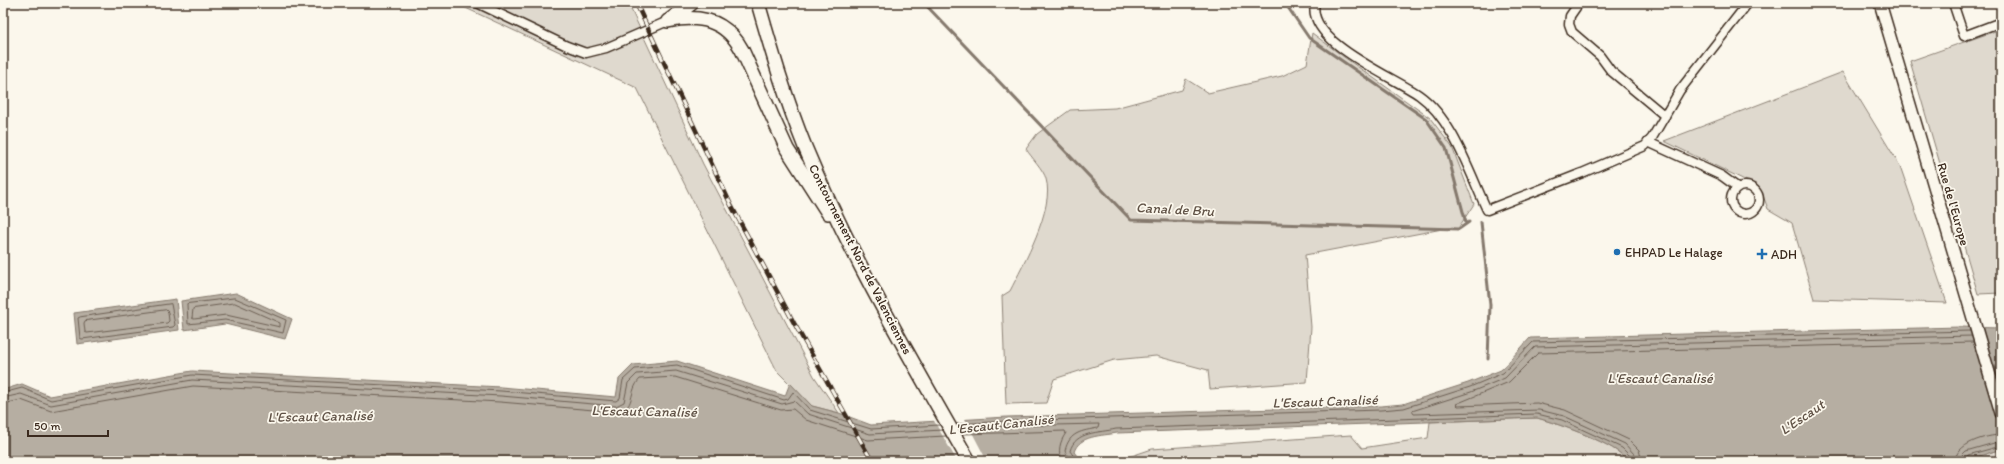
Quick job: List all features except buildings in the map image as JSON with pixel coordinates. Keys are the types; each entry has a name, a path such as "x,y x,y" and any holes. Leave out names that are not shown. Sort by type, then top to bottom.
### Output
{"main road":[{"path":"668,21 692,3"},
{"name":"Contournement Nord de Valenciennes","path":"758,3 776,63 805,145 835,213 931,395 969,461"},
{"path":"668,21 684,18 707,20 718,24 732,34 742,50 793,160 858,259"}],"street":[{"path":"477,3 567,46 586,53 606,48 668,21"},
{"path":"1315,3 1315,18 1329,39 1418,94 1435,110 1457,145 1487,210 1582,174 1639,150 1648,142 1684,85 1748,3"},
{"path":"1578,3 1570,16 1569,24 1572,32 1600,56 1611,71 1665,116"},
{"name":"Rue de l'Europe","path":"1880,3 2001,413"},
{"path":"1953,3 1964,36 2001,22"},
{"path":"1648,142 1722,176 1737,187"}],"shaded area":[{"path":"455,3 628,3 703,164 814,376 839,413 812,406 777,371 637,88"},
{"path":"2001,29 2001,293 1978,294 1910,61"},
{"path":"1312,33 1430,118 1452,147 1474,204 1457,230 1453,227 1305,255 1311,327 1307,382 1210,389 1208,370 1156,356 1114,360 1054,379 1046,403 1006,404 1002,296 1010,291 1029,252 1042,220 1048,191 1045,175 1026,149 1037,134 1070,110 1115,108 1182,90 1186,79 1208,93 1282,76 1307,64"},
{"path":"1843,72 1900,166 1947,303 1814,299 1792,223 1768,209 1761,190 1751,183 1664,141"},
{"path":"1537,418 1586,435 1613,448 1627,461 1117,461 1152,449 1351,435 1362,448 1428,438 1430,422"},
{"path":"1998,450 2001,461 1964,461"}],"water":[{"path":"236,293 292,319 285,339 225,324 184,330 181,301"},
{"path":"176,299 179,330 77,344 74,313"},
{"path":"1960,327 2001,328 2001,449 1964,461 1627,461 1613,448 1586,435 1537,418 1117,433 1092,437 1081,442 1077,446 1074,452 1078,457 1092,461 866,461 859,459 851,461 3,461 3,390 22,384 50,396 192,371 501,387 616,397 619,379 633,365 677,361 785,396 790,383 812,406 839,413 871,425 1007,417 1381,406 1403,404 1468,383 1501,370 1530,338"}],"pier":[{"path":"964,417 987,461 957,461 933,419"}],"waterway":[{"name":"Canal de Bru","path":"924,3 1131,220 1459,229 1469,222"},
{"name":"Canal de Bru","path":"1287,6 1309,38 1426,119 1446,148 1466,223"},
{"path":"1481,222 1490,305 1488,359"}],"railway":[{"path":"636,3 731,205 794,323 872,461"}],"place":[{"name":"EHPAD Le Halage","path":"1617,252"},
{"name":"ADH","path":"1762,254"}],"water label":[{"name":"L'Escaut Canalisé","path":"1660,378"},
{"name":"L'Escaut Canalisé","path":"1325,401"},
{"name":"L'Escaut Canalisé","path":"644,411"},
{"name":"L'Escaut Canalisé","path":"320,416"},
{"name":"L'Escaut","path":"1802,417"},
{"name":"L'Escaut Canalisé","path":"1001,424"}]}
